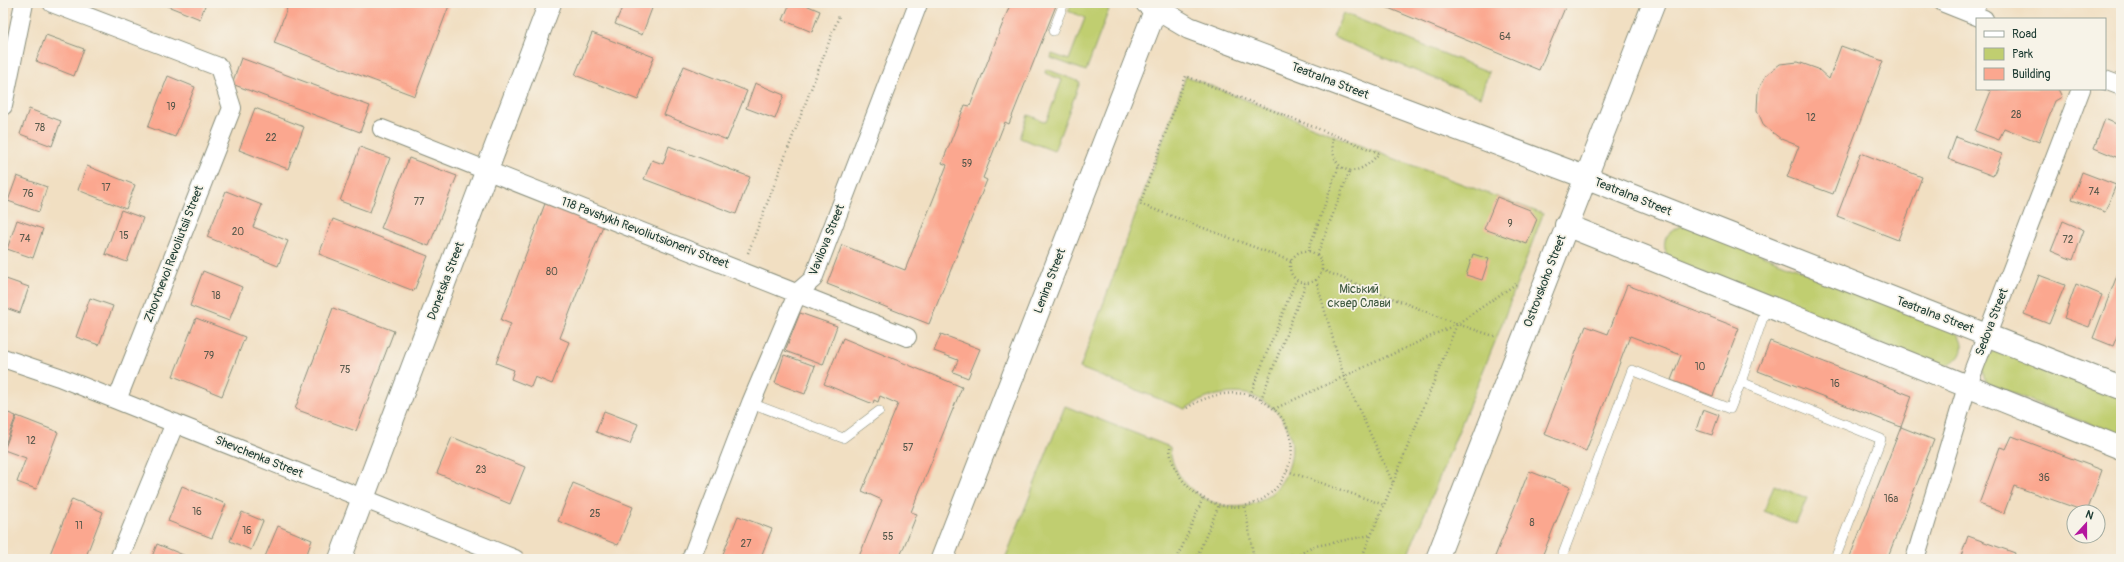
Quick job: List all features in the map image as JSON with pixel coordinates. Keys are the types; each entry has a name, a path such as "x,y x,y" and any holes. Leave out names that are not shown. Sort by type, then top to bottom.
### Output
{"street":[{"path":"3,106 24,3"},
{"name":"Zhovtnevoi Revoliutsii Street","path":"52,3 219,67 232,108 117,400"},
{"name":"Donetska Street","path":"340,559 550,3"},
{"name":"Ostrovskoho Street","path":"1437,559 1566,225 1654,3"},
{"path":"1944,3 1981,12"},
{"name":"Vavilova Street","path":"691,559 751,403 798,292 813,279 918,4"},
{"name":"Teatralna Street","path":"1154,5 1189,28 1585,177 2121,388"},
{"name":"Lenina Street","path":"942,559 1154,5"},
{"path":"2106,80 2121,86"},
{"name":"Sedova Street","path":"1916,559 1967,387 2081,90"},
{"name":"118 Pavshykh Revoliutsioneriv Street","path":"382,129 798,292 907,337"},
{"path":"1566,225 2121,448"},
{"name":"Shevchenka Street","path":"3,358 59,377 176,423 514,559"},
{"path":"119,559 176,423"}],"lane":[{"path":"1053,31 1064,3"},
{"path":"1560,559 1632,370 1730,409 1741,382 1767,306"},
{"path":"1741,382 1882,439 1835,559"},
{"path":"751,403 843,438 879,411"}],"path":[{"path":"742,270 839,16"},
{"path":"1291,261 1140,204 1186,76 1379,153 1371,163 1350,170 1339,166 1333,158 1331,149 1333,135"},
{"path":"1308,251 1339,166"},
{"path":"1317,255 1350,170"},
{"path":"1308,251 1317,255 1322,265 1322,270 1316,280 1306,283 1296,280 1290,271 1291,261 1298,253 1308,251"},
{"path":"1322,270 1457,324 1497,337"},
{"path":"1250,395 1296,280"},
{"path":"1316,280 1344,377 1393,483"},
{"path":"1261,399 1306,283"},
{"path":"1274,409 1457,324 1516,284"},
{"path":"1361,559 1457,324"},
{"path":"1170,447 1170,456 1179,475 1197,495 1228,508 1245,507 1264,500 1271,494 1287,471 1291,460 1291,443 1285,424 1274,409 1261,399 1250,395 1228,393 1205,398 1185,409"},
{"path":"1287,471 1384,505"},
{"path":"1177,559 1203,498"},
{"path":"1196,559 1219,505"},
{"path":"1245,507 1254,559"},
{"path":"1293,559 1311,548 1371,536"}],"green space":[{"path":"1072,3 1111,4 1086,71 1051,58 1052,54 1069,60 1085,18 1068,11"},
{"path":"1343,13 1489,72 1480,97 1333,37"},
{"path":"1046,69 1080,82 1054,151 1020,138 1028,115 1046,122 1062,80 1045,73"},
{"name":"Міський сквер Слави","path":"1186,76 1379,153 1543,214 1497,337 1406,559 1005,559 1065,406 1170,447 1176,470 1185,483 1204,498 1228,506 1250,505 1268,496 1282,481 1290,462 1291,442 1285,423 1270,406 1255,397 1238,393 1222,394 1199,401 1185,409 1080,368"},
{"path":"1685,225 1953,329 1961,342 1961,354 1952,362 1937,366 1670,261 1665,248 1666,238 1673,230"},
{"path":"2002,348 2121,395 2121,437 1987,383 1982,370 1983,360 1990,353"},
{"path":"1774,485 1807,498 1796,524 1764,511"}],"building":[{"path":"160,3 206,3 200,19"},
{"path":"289,3 450,3 415,96 274,43"},
{"path":"624,3 654,3 642,35 615,24"},
{"path":"790,3 801,3 820,11 812,32 783,20"},
{"path":"1005,3 1057,3 1009,124 1005,122 983,178 987,180 929,324 827,284 842,245 905,270 947,165 942,163 965,105 970,106 1010,5"},
{"path":"1376,3 1567,3 1539,70"},
{"path":"592,33 654,57 638,100 575,75"},
{"path":"46,35 84,49 74,76 36,61"},
{"path":"1841,46 1883,61 1833,194 1787,177 1799,146 1781,139 1764,126 1757,110 1758,91 1766,75 1780,64 1798,62 1818,69 1829,79"},
{"path":"241,58 370,106 360,132 232,84"},
{"path":"684,66 747,91 727,140 664,115"},
{"path":"168,76 195,87 175,137 148,127"},
{"path":"755,83 784,95 775,119 746,108"},
{"path":"1988,90 2058,90 2062,97 2055,101 2039,142 2004,128 1999,140 1975,131 1991,91"},
{"path":"255,108 304,127 288,169 239,150"},
{"path":"29,109 61,121 52,146 20,134"},
{"path":"2105,119 2121,126 2121,159 2094,148"},
{"path":"1956,137 2002,154 1993,176 1948,159"},
{"path":"669,146 750,177 736,214 644,179 652,160 663,164"},
{"path":"360,147 390,158 370,212 340,201"},
{"path":"1861,153 1922,177 1898,240 1837,216"},
{"path":"409,158 457,176 429,246 381,228"},
{"path":"87,166 135,185 126,209 78,190"},
{"path":"2082,172 2116,185 2105,212 2072,200"},
{"path":"17,176 47,187 39,212 8,201"},
{"path":"226,191 262,205 253,227 288,241 278,266 207,237"},
{"path":"1497,197 1530,210 1537,219 1527,244 1484,229"},
{"path":"546,201 604,223 560,338 569,342 552,384 535,377 531,387 511,379 514,370 496,363 511,324 501,320"},
{"path":"121,210 143,218 127,262 105,254"},
{"path":"333,219 428,256 414,291 319,254"},
{"path":"17,220 43,229 33,258 7,249"},
{"path":"2063,221 2084,230 2073,260 2051,251"},
{"path":"1473,254 1489,259 1482,280 1466,275"},
{"path":"203,271 242,287 229,321 190,306"},
{"path":"2118,273 2121,274 2121,326 2113,346 2093,338"},
{"path":"2039,275 2065,285 2049,324 2024,314"},
{"path":"3,278 29,287 20,313 3,307"},
{"path":"2076,284 2102,295 2089,327 2064,318"},
{"path":"1627,285 1739,328 1713,396 1671,380 1681,355 1630,336 1586,451 1544,434 1586,326 1608,334"},
{"path":"90,298 113,306 99,345 76,337"},
{"path":"333,308 394,331 356,431 295,409"},
{"path":"800,313 837,326 823,365 785,351"},
{"path":"196,318 245,337 222,396 173,376"},
{"path":"941,334 980,349 968,378 953,372 958,360 934,351"},
{"path":"843,338 962,387 911,512 917,514 899,559 858,559 882,500 862,491 898,404 880,396 878,402 874,400 873,404 824,384"},
{"path":"1770,341 1912,396 1901,427 1758,371"},
{"path":"784,355 815,366 805,394 775,383"},
{"path":"1703,409 1719,415 1712,435 1696,430"},
{"path":"3,411 16,416 3,450"},
{"path":"604,411 638,424 630,444 596,432"},
{"path":"17,416 58,432 36,489 17,482 26,458 4,450"},
{"path":"1901,427 1934,440 1887,559 1849,559"},
{"path":"2012,436 2102,470 2090,504 2066,505 2014,486 2004,513 1979,504 2000,447 2006,449"},
{"path":"452,437 525,467 510,504 437,473"},
{"path":"1529,471 1570,487 1541,559 1494,559"},
{"path":"573,483 633,507 618,545 558,521"},
{"path":"182,486 226,504 212,538 168,521"},
{"path":"72,499 103,512 85,559 48,559"},
{"path":"242,512 263,521 251,550 230,541"},
{"path":"738,516 772,529 760,559 721,559"},
{"path":"278,526 312,540 305,559 264,559"},
{"path":"1968,536 2015,553 2013,559 1960,559"},
{"path":"157,544 193,559 151,559"}]}
